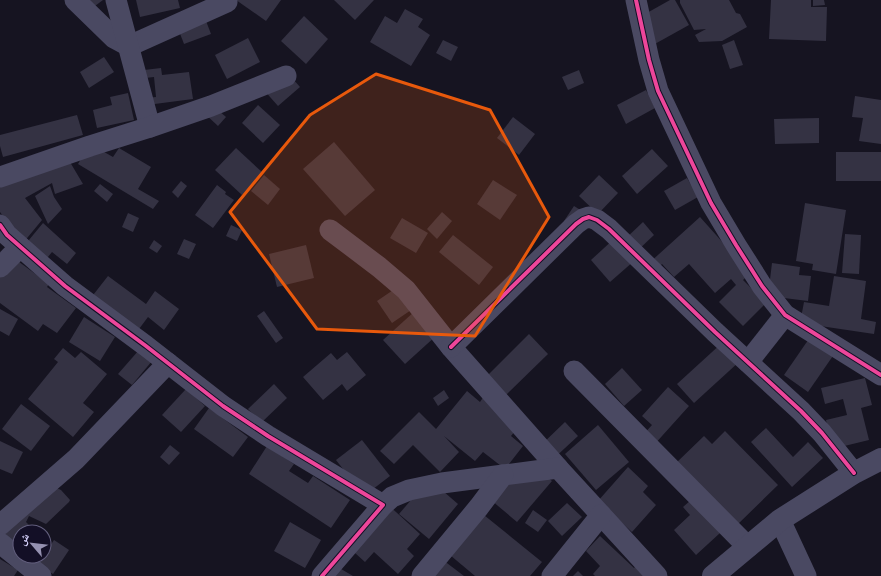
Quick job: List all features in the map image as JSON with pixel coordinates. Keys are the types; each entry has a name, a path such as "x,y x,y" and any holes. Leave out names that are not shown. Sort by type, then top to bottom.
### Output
{"street":[{"path":"74,0 114,38 129,46"},
{"path":"116,0 150,127"},
{"path":"636,0 649,60 658,91 711,203 736,246 762,286 785,315 881,375"},
{"path":"129,46 227,2"},
{"path":"0,177 211,106 286,76"},
{"path":"451,347 576,224 583,219 590,217 597,220 609,229 715,332 801,411 822,433 854,473"},
{"path":"0,225 7,235 65,286 223,406 249,424 383,505"},
{"path":"330,230 406,290 451,347 558,468 657,576"},
{"path":"0,267 20,247"},
{"path":"748,362 785,315"},
{"path":"0,525 76,459 168,364"},
{"path":"574,370 748,547"},
{"path":"713,576 780,520 854,473 881,459"},
{"path":"322,576 383,505 392,497 409,490 442,482 558,468"},
{"path":"422,576 479,507 503,475"},
{"path":"552,576 601,515"},
{"path":"780,520 806,576"},
{"path":"0,543 40,576"}],"highlighted area":[{"path":"376,74 490,110 549,217 475,336 317,329 230,212 310,115"}],"building":[{"path":"84,0 103,0 91,9"},
{"path":"136,0 178,0 180,8 140,17"},
{"path":"236,0 281,0 266,21"},
{"path":"334,0 374,0 355,20"},
{"path":"670,0 675,0 689,25 653,45 638,18"},
{"path":"680,0 729,0 736,13 740,14 747,27 722,41 699,42 695,35 706,29 694,30 680,3"},
{"path":"771,0 811,0 811,7 827,7 826,41 769,39"},
{"path":"813,0 824,0 825,5 813,6"},
{"path":"405,9 423,19 418,27 430,35 411,66 370,42 385,16 397,23"},
{"path":"203,13 211,34 184,44 176,23"},
{"path":"304,16 328,39 306,64 281,41"},
{"path":"248,38 260,62 227,79 215,55"},
{"path":"443,40 458,47 451,61 436,53"},
{"path":"734,40 743,65 730,69 722,45"},
{"path":"104,57 114,72 89,88 80,72"},
{"path":"161,68 162,75 189,72 193,99 147,105 146,98 156,97 154,77 145,78 144,70"},
{"path":"285,70 300,87 278,106 263,89"},
{"path":"579,70 584,83 568,90 562,77"},
{"path":"646,90 655,108 626,124 617,105"},
{"path":"128,93 134,120 97,128 93,110 112,105 110,97"},
{"path":"855,96 881,100 881,144 859,141 863,118 852,117"},
{"path":"210,103 226,117 218,126 203,112"},
{"path":"258,105 280,125 263,143 242,123"},
{"path":"77,115 83,135 3,157 0,146 0,135"},
{"path":"513,117 535,134 519,155 497,138"},
{"path":"819,118 819,143 775,144 774,119"},
{"path":"334,142 375,190 345,216 303,169"},
{"path":"90,144 113,157 119,148 151,167 138,189 159,201 153,209 78,164"},
{"path":"236,148 263,173 242,195 215,170"},
{"path":"652,149 668,166 637,194 622,176"},
{"path":"836,152 881,152 881,181 836,181"},
{"path":"67,157 83,184 55,194 52,183 25,198 42,220 23,243 0,212 0,180"},
{"path":"264,175 280,189 268,205 251,191"},
{"path":"599,175 618,193 598,214 579,196"},
{"path":"687,178 698,197 675,210 664,191"},
{"path":"493,180 517,195 500,220 477,204"},
{"path":"181,181 187,186 178,198 172,192"},
{"path":"100,184 113,194 107,202 94,191"},
{"path":"217,185 226,192 225,194 234,200 213,228 195,215"},
{"path":"50,186 54,197 62,209 48,224 35,196"},
{"path":"805,203 846,210 836,274 812,270 813,264 796,261"},
{"path":"574,206 582,211 572,226 564,221"},
{"path":"442,212 452,221 437,239 427,229"},
{"path":"128,213 139,218 133,232 122,227"},
{"path":"700,217 750,273 743,280 766,303 743,326 719,302 736,285 731,279 715,293 689,264 674,277 662,264 655,271 648,264"},
{"path":"402,218 428,233 416,253 390,238"},
{"path":"643,222 654,235 636,252 624,240"},
{"path":"43,223 76,253 67,264 52,252 43,263 24,246"},
{"path":"231,225 242,230 237,241 226,236"},
{"path":"845,234 861,235 859,274 842,273"},
{"path":"453,235 493,267 479,285 439,252"},
{"path":"615,238 634,261 610,282 591,260"},
{"path":"184,239 196,244 189,259 177,254"},
{"path":"154,240 162,246 157,253 149,248"},
{"path":"306,245 314,278 277,287 269,254"},
{"path":"11,256 49,284 47,287 76,308 57,333 43,324 38,331 0,303 0,271"},
{"path":"772,263 800,267 799,275 811,276 808,301 768,296"},
{"path":"108,276 146,304 155,291 179,309 164,330 148,317 136,333 90,299"},
{"path":"834,276 866,281 861,319 876,322 874,334 800,323 804,302 829,306"},
{"path":"402,284 417,306 392,323 377,301"},
{"path":"0,309 18,319 9,336 0,331"},
{"path":"264,311 283,338 276,343 257,316"},
{"path":"415,311 437,335 405,364 383,340"},
{"path":"84,317 115,337 100,361 69,342"},
{"path":"813,333 837,350 808,392 784,375"},
{"path":"529,334 548,354 506,395 487,376"},
{"path":"723,342 740,361 694,403 677,384"},
{"path":"63,348 75,358 81,352 107,374 83,403 94,412 73,437 28,399 58,362 54,359"},
{"path":"139,350 152,361 132,385 118,374"},
{"path":"347,352 366,375 347,391 342,384 323,400 303,377 331,353 337,360"},
{"path":"622,368 642,390 624,406 605,384"},
{"path":"865,378 872,405 861,408 869,440 832,449 826,420 847,415 843,399 825,404 821,388"},
{"path":"274,384 287,398 261,423 248,409"},
{"path":"668,387 689,406 653,446 642,436 652,425 642,416"},
{"path":"186,389 205,406 181,432 162,415"},
{"path":"444,390 449,398 438,406 433,398"},
{"path":"467,391 480,402 484,396 520,425 511,436 523,446 505,469 483,452 475,461 444,436 459,452 440,472 413,445 394,464 380,451 419,412 436,429"},
{"path":"21,404 50,426 31,451 2,429"},
{"path":"209,408 248,437 233,457 194,429"},
{"path":"565,422 578,436 551,461 538,448"},
{"path":"598,425 629,462 596,490 565,454"},
{"path":"766,428 793,457 808,442 823,458 792,487 751,442"},
{"path":"725,431 778,485 736,526 675,464 704,436 712,444"},
{"path":"362,440 390,476 364,496 336,460"},
{"path":"0,441 23,452 12,474 0,469"},
{"path":"170,445 180,453 169,465 160,457"},
{"path":"267,446 294,464 289,471 308,483 313,476 350,500 331,528 249,474"},
{"path":"628,467 648,486 643,492 656,505 632,532 598,501"},
{"path":"543,474 552,481 517,522 491,500 510,476"},
{"path":"429,479 458,504 429,539 399,514"},
{"path":"46,483 61,490 70,500 46,524 29,516 26,522 28,524 12,524 12,545 0,540 0,528"},
{"path":"691,500 720,533 696,555 674,530 690,515 683,507"},
{"path":"384,501 420,534 407,549 414,556 398,574 374,552 365,562 345,544"},
{"path":"567,503 582,517 562,536 548,521"},
{"path":"533,510 547,520 538,532 525,523"},
{"path":"479,511 542,562 530,576 475,576 450,555"},
{"path":"290,522 321,540 305,568 274,551"},
{"path":"600,536 634,568 636,566 646,576 595,576 593,574 600,566 586,551"},
{"path":"54,540 69,550 53,574 38,564 52,564 52,543"},
{"path":"439,557 464,576 435,576"},
{"path":"0,559 18,570 14,576 0,576"},
{"path":"336,566 353,576 330,576"},
{"path":"578,571 583,576 573,576"}],"cycle path":[{"path":"636,0 649,60 658,91 711,203 762,286 785,315 881,375"},
{"path":"451,347 576,224 589,217 597,220 609,229 715,332 801,411 822,433 854,473"},
{"path":"0,225 7,235 65,286 146,346 223,406 268,436 383,505 322,576"}]}
